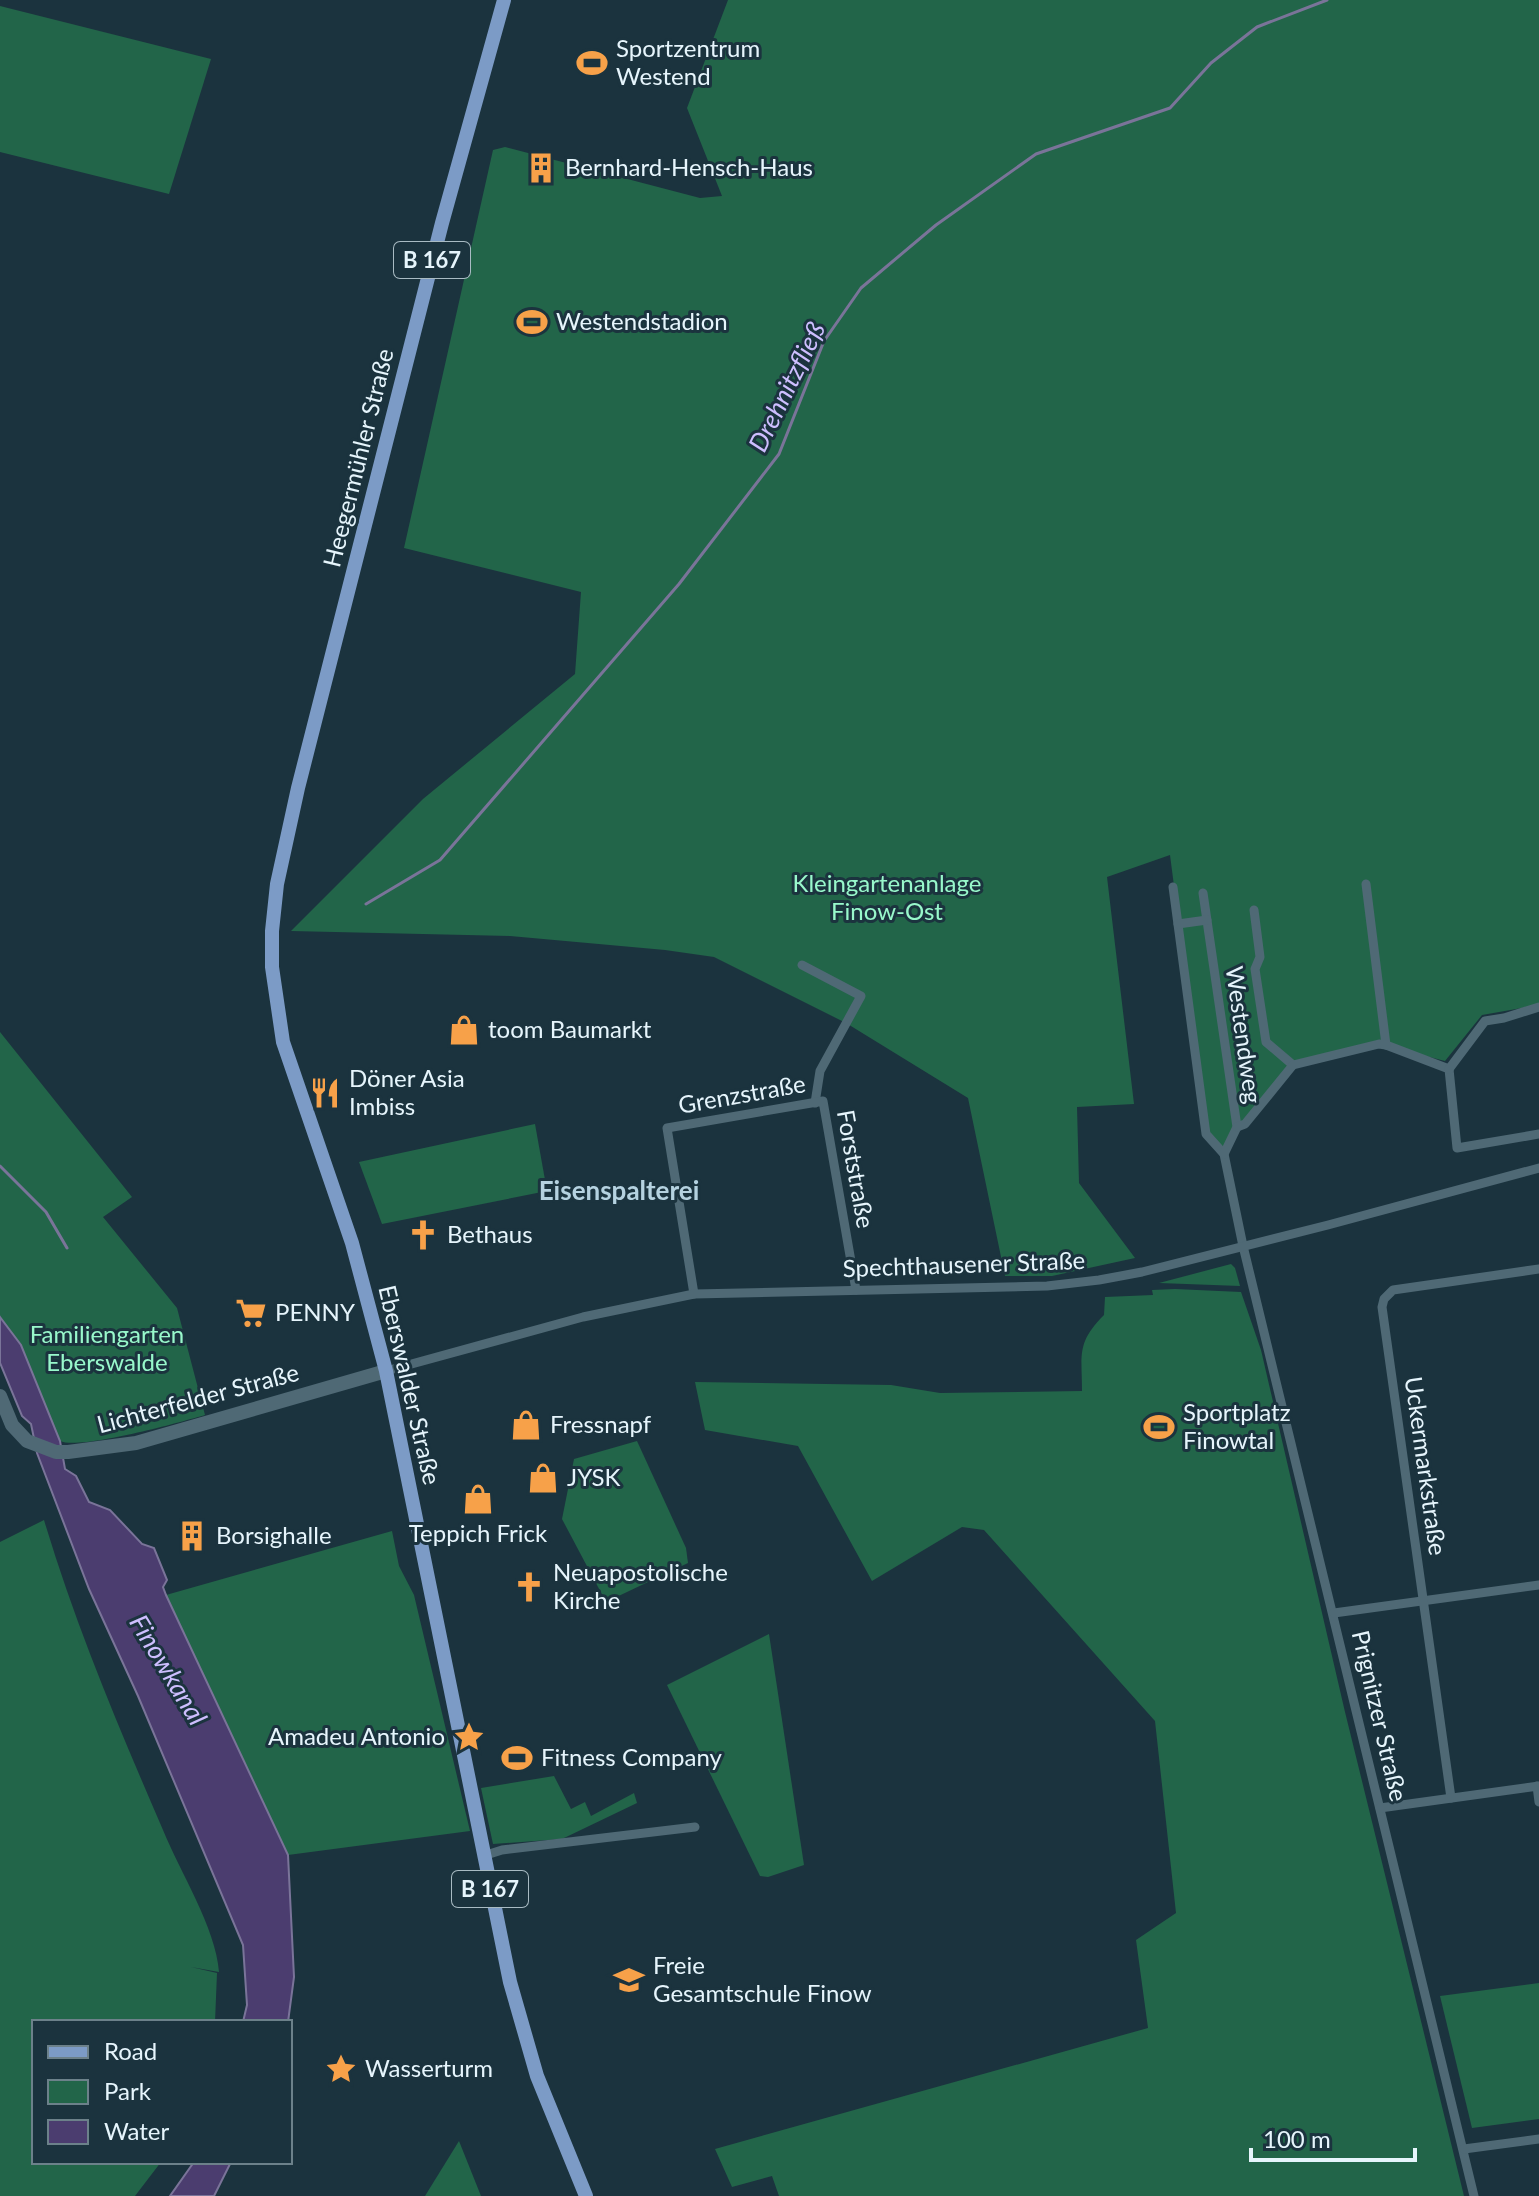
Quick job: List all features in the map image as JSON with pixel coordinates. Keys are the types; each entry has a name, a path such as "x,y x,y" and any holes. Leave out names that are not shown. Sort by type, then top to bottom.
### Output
{"main road":[{"name":"Heegermühler Straße","path":"272,931 277,884 298,788 421,301 504,0"},
{"name":"Eberswalder Straße","path":"272,931 272,976 283,1042 352,1243 386,1371 510,1982 537,2076 586,2196"},
{"name":"Lichterfelder Straße","path":"0,1396 12,1425 27,1441 56,1452 68,1452 136,1443 386,1371"}],"street":[{"path":"1366,884 1386,1045"},
{"name":"Westendweg","path":"1173,887 1206,1134 1224,1154 1243,1246"},
{"name":"Westendweg","path":"1203,893 1237,1127 1224,1154"},
{"path":"1254,910 1260,957 1255,969 1266,1042 1293,1065"},
{"path":"1178,924 1207,920"},
{"path":"802,965 861,996 820,1071 819,1102"},
{"path":"1539,1007 1485,1021 1449,1069 1457,1148 1539,1134"},
{"path":"1237,1127 1245,1124 1293,1065 1379,1044 1449,1069"},
{"name":"Grenzstraße","path":"694,1294 667,1128 819,1102"},
{"name":"Forststraße","path":"819,1102 856,1290"},
{"name":"Spechthausener Straße","path":"386,1371 583,1317 694,1294 1064,1285 1142,1272 1539,1168"},
{"name":"Prignitzer Straße","path":"1243,1246 1474,2196"},
{"name":"Uckermarkstraße","path":"1451,1798 1382,1307 1384,1299 1393,1290 1539,1269"},
{"path":"1334,1613 1539,1585"},
{"path":"1380,1808 1538,1786 1539,1802"},
{"path":"483,1856 502,1850 695,1827"},
{"path":"1464,2149 1539,2139"}],"green space":[{"name":"Kleingartenanlage Finow-Ost","path":"728,0 1539,0 1539,1005 1482,1015 1445,1061 1379,1044 1294,1065 1237,1127 1224,1154 1206,1134 1170,855 1107,877 1134,1104 1077,1107 1079,1183 1135,1258 1052,1276 1005,1276 968,1098 846,1023 714,957 510,936 291,931 423,799 575,674 581,592 404,548 493,150 505,147 700,198 722,196 687,108"},
{"path":"0,6 211,59 169,194 0,152"},
{"name":"Familiengarten Eberswalde","path":"0,1032 132,1197 103,1217 177,1308 205,1415 108,1439 71,1443 60,1441 21,1345 0,1317"},
{"path":"535,1124 547,1191 382,1224 359,1162"},
{"path":"1231,1264 1240,1286 1159,1283"},
{"path":"1152,1290 1241,1292 1261,1350 1345,1712 1464,2196 779,2196 772,2176 732,2187 715,2149 1148,2028 1136,1940 1176,1913 1155,1721 984,1530 962,1527 872,1581 798,1446 705,1430 695,1382 891,1385 940,1393 1082,1391 1082,1350 1089,1334 1104,1315 1105,1297 1153,1295"},
{"path":"637,1441 686,1548 688,1563 606,1602 562,1519 574,1459"},
{"path":"44,1520 114,1715 204,1919 216,1955 219,1972 191,1967 217,1973 215,2020 32,2020 32,2164 159,2164 135,2196 0,2196 0,1542"},
{"path":"392,1531 399,1566 414,1595 470,1831 288,1855 166,1595"},
{"path":"769,1634 804,1865 768,1877 760,1876 667,1685"},
{"path":"554,1776 571,1809 585,1802 591,1816 634,1793 637,1803 562,1839 493,1844 481,1788"},
{"path":"1539,1983 1539,2119 1472,2128 1440,1996"},
{"path":"459,2141 481,2196 425,2196"}],"water":[{"name":"Finowkanal","path":"0,1317 21,1345 60,1441 65,1469 76,1476 89,1502 110,1510 142,1544 154,1548 167,1580 163,1587 166,1595 288,1855 294,1977 288,2020 243,2020 247,2005 243,1945 138,1696 89,1589 37,1453 31,1424 22,1416 0,1363"},
{"path":"193,2164 230,2164 214,2196 170,2196"}],"waterway":[{"name":"Drehnitzfließ","path":"366,904 440,860 679,584 779,454 824,341 861,288 936,225 1036,154 1170,108 1211,63 1257,27 1327,0"},
{"name":"Drehnitzfließ","path":"0,1166 46,1212 67,1248"}],"place":[{"name":"Sportzentrum Westend","path":"592,63"},
{"name":"Bernhard-Hensch-Haus","path":"541,168"},
{"name":"Westendstadion","path":"532,322"},
{"name":"toom Baumarkt","path":"464,1030"},
{"name":"Döner Asia Imbiss","path":"325,1093"},
{"name":"Bethaus","path":"423,1235"},
{"name":"PENNY","path":"251,1313"},
{"name":"Fressnapf","path":"526,1425"},
{"name":"Sportplatz Finowtal","path":"1159,1427"},
{"name":"JYSK","path":"543,1478"},
{"name":"Teppich Frick","path":"478,1499"},
{"name":"Borsighalle","path":"192,1536"},
{"name":"Neuapostolische Kirche","path":"529,1587"},
{"name":"Amadeu Antonio","path":"469,1737"},
{"name":"Fitness Company","path":"517,1758"},
{"name":"Freie Gesamtschule Finow","path":"629,1980"},
{"name":"Wasserturm","path":"341,2069"}],"district":[{"name":"Eisenspalterei","path":"619,1191"}]}
